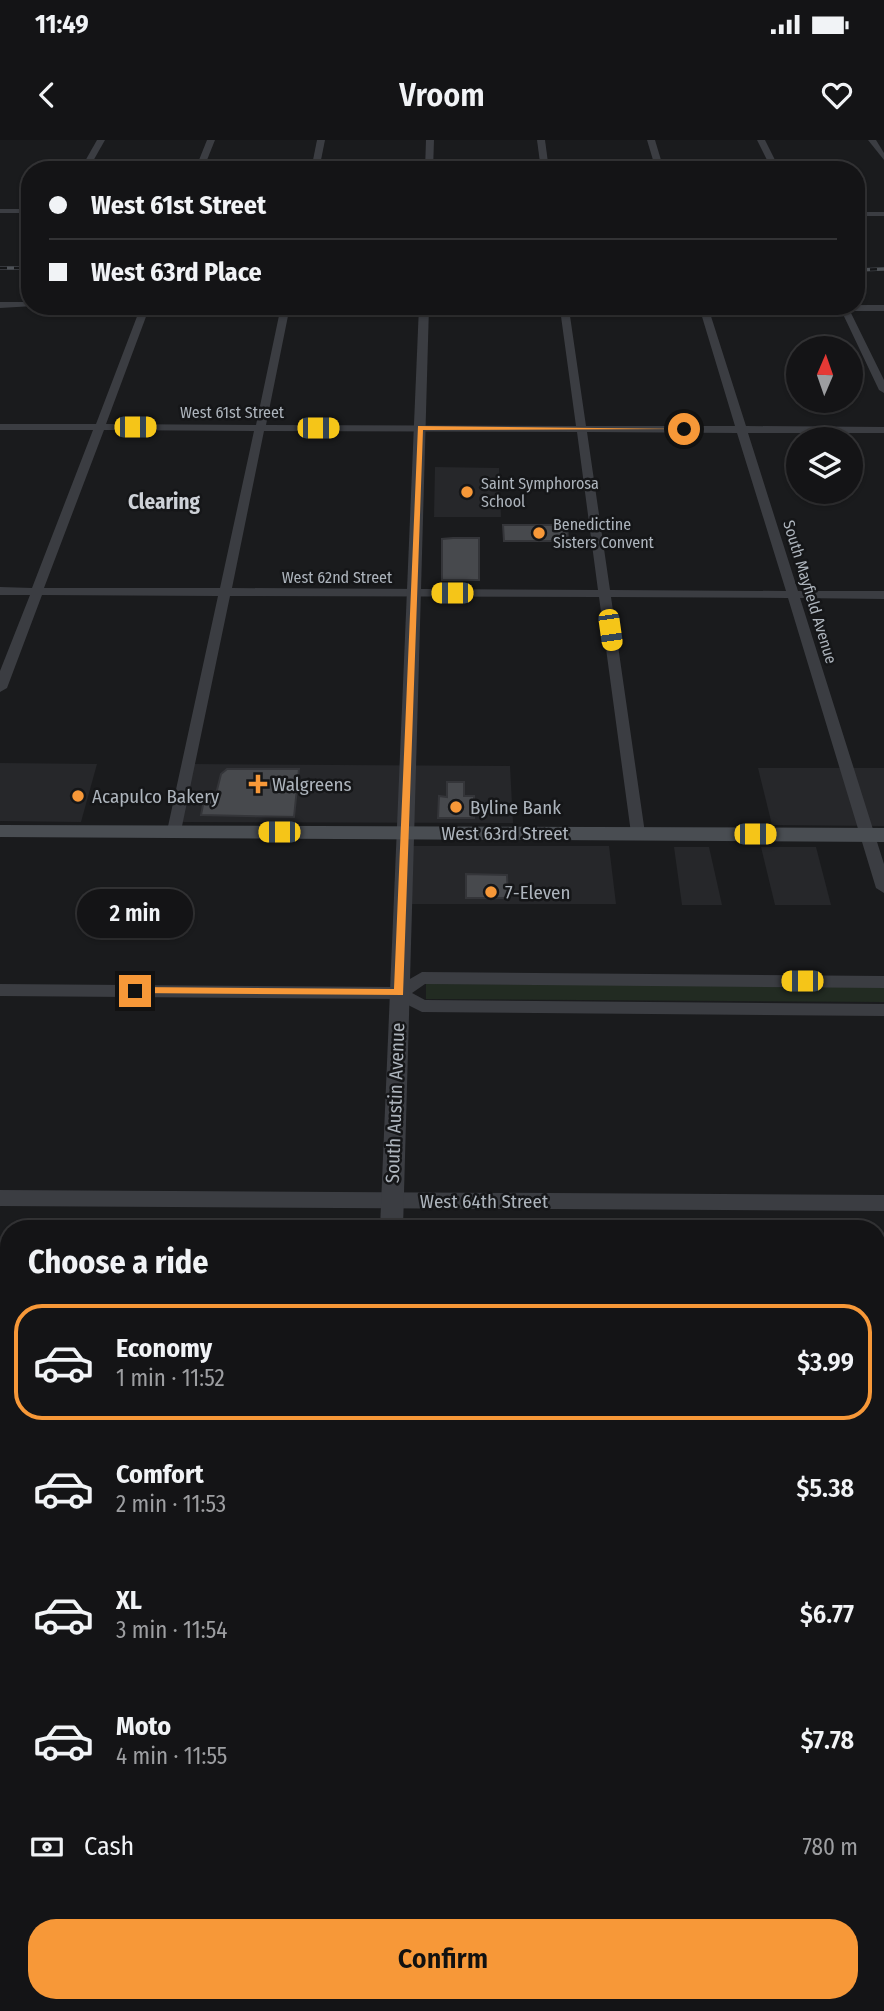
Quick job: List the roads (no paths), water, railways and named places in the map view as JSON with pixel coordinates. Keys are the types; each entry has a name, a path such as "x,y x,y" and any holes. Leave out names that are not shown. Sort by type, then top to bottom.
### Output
{"main road":[{"name":"West 63rd Street","path":"0,831 876,835"}],"street":[{"path":"89,161 100,140"},
{"path":"203,161 211,140"},
{"path":"317,161 321,140"},
{"path":"429,161 430,140"},
{"path":"541,140 544,161"},
{"path":"651,140 657,161"},
{"path":"761,140 772,161"},
{"path":"872,140 884,158"},
{"path":"0,211 21,211"},
{"path":"865,214 884,214"},
{"path":"0,319 4,305"},
{"path":"865,307 884,307"},
{"path":"0,688 143,315"},
{"path":"174,831 284,315"},
{"name":"South Austin Avenue","path":"391,1220 425,315"},
{"path":"565,315 638,833"},
{"name":"South Mayfield Avenue","path":"705,315 793,595 876,835 884,888"},
{"path":"847,315 884,390"},
{"name":"West 61st Street","path":"0,427 884,430"},
{"name":"West 62nd Street","path":"0,591 884,595"},
{"path":"399,993 422,978 884,982"},
{"path":"0,990 399,993 422,1006 884,1010"},
{"name":"West 64th Street","path":"0,1198 884,1203"}],"railway":[{"path":"0,268 21,268"},
{"path":"865,270 884,269"}],"place":[{"name":"Saint Symphorosa School","path":"467,492"},
{"name":"Benedictine Sisters Convent","path":"539,533"},
{"name":"Walgreens","path":"258,784"},
{"name":"Acapulco Bakery","path":"78,796"},
{"name":"Byline Bank","path":"456,807"},
{"name":"7-Eleven","path":"491,892"}],"district":[{"name":"Clearing","path":"164,502"}]}
